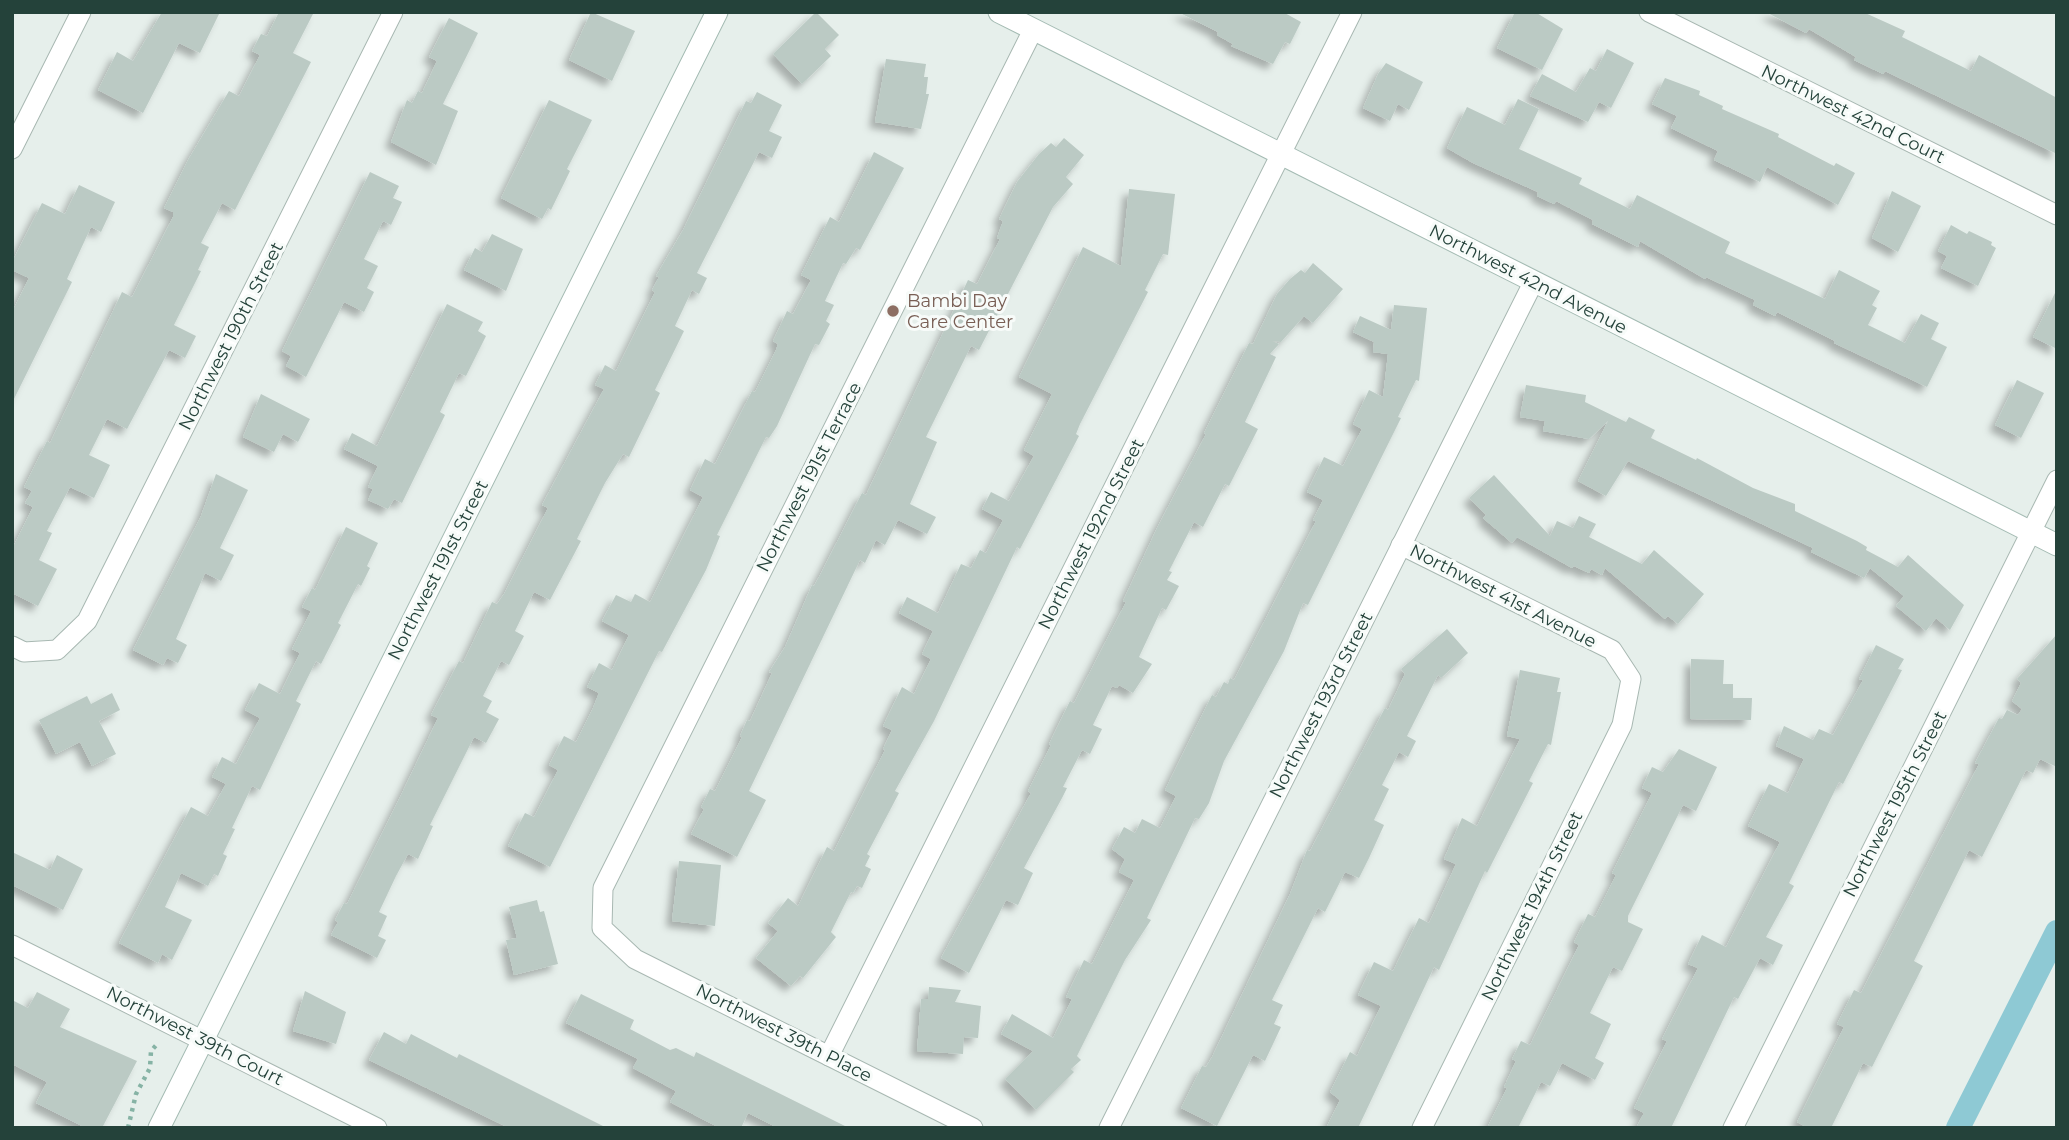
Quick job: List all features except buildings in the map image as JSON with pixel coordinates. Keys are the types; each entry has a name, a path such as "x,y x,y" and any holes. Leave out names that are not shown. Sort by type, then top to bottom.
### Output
{"street":[{"path":"12,149 81,12"},
{"name":"Northwest 190th Street","path":"12,646 24,652 57,650 87,621 393,12"},
{"name":"Northwest 191st Street","path":"159,1128 717,12"},
{"name":"Northwest 42nd Avenue","path":"999,12 2057,545"},
{"name":"Northwest 192nd Street","path":"829,1056 1352,12"},
{"name":"Northwest 42nd Court","path":"1649,12 2057,215"},
{"name":"Northwest 191st Terrace","path":"602,928 603,888 1034,30"},
{"name":"Northwest 193rd Street","path":"1109,1128 1534,282"},
{"name":"Northwest 195th Street","path":"1733,1128 2057,480"},
{"name":"Northwest 41st Avenue","path":"1401,545 1612,650 1631,679"},
{"name":"Northwest 194th Street","path":"1422,1128 1622,726 1631,679"},
{"name":"Northwest 39th Place","path":"602,928 635,959 973,1128"},
{"name":"Northwest 39th Court","path":"12,944 377,1128"}],"path":[{"path":"128,1128 136,1094 150,1068 151,1051 170,1024"}],"waterway":[{"path":"1958,1128 2057,932"}],"place":[{"name":"Bambi Day Care Center","path":"893,311"}]}
